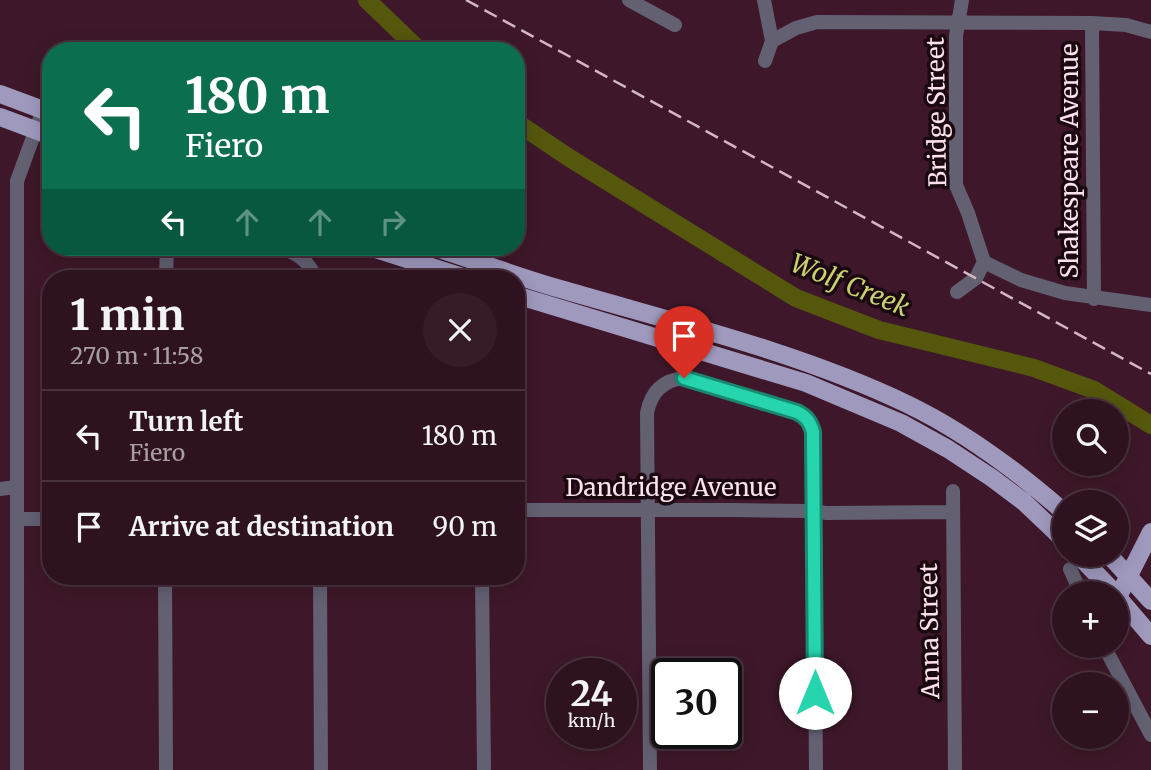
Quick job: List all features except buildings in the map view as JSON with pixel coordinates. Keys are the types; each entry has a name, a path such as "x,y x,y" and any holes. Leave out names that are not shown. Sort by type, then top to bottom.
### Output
{"main road":[{"path":"0,94 42,110"},
{"path":"0,117 42,133"},
{"path":"397,256 441,270"},
{"path":"453,256 484,270"},
{"path":"525,283 804,363 880,392 909,405 988,453 1052,503"},
{"path":"525,298 837,394 948,449 1024,502 1052,529"},
{"path":"1127,581 1151,533"},
{"path":"1081,567 1099,581"},
{"path":"1121,567 1151,601"},
{"path":"1129,609 1151,636"}],"street":[{"path":"629,0 675,25"},
{"path":"764,0 772,41 765,61"},
{"name":"Bridge Street","path":"962,0 956,36 956,185 984,262"},
{"path":"772,41 796,28 817,22 1092,23 1126,25 1151,32"},
{"name":"Shakespeare Avenue","path":"1092,23 1094,299"},
{"path":"16,770 17,181 42,135"},
{"path":"297,256 306,260 312,270"},
{"path":"957,292 976,278 984,262 1041,287 1094,299 1151,305"},
{"path":"650,770 647,413 652,397 663,385 676,379 692,379 797,412 806,416 813,432 816,770"},
{"path":"0,489 16,487"},
{"name":"Anna Street","path":"953,491 955,770"},
{"name":"Dandridge Avenue","path":"525,510 952,512"},
{"path":"17,519 42,519"},
{"path":"165,585 166,770"},
{"path":"320,585 321,770"},
{"path":"482,585 484,770"},
{"path":"1110,658 1151,735"}],"waterway":[{"name":"Wolf Creek","path":"367,0 411,42"},
{"name":"Wolf Creek","path":"525,128 796,298 879,330 1034,368 1094,390 1151,425"}],"railway":[{"path":"466,0 1151,374"}],"route":[{"path":"684,378 797,412 806,416 811,424 815,693"}]}
